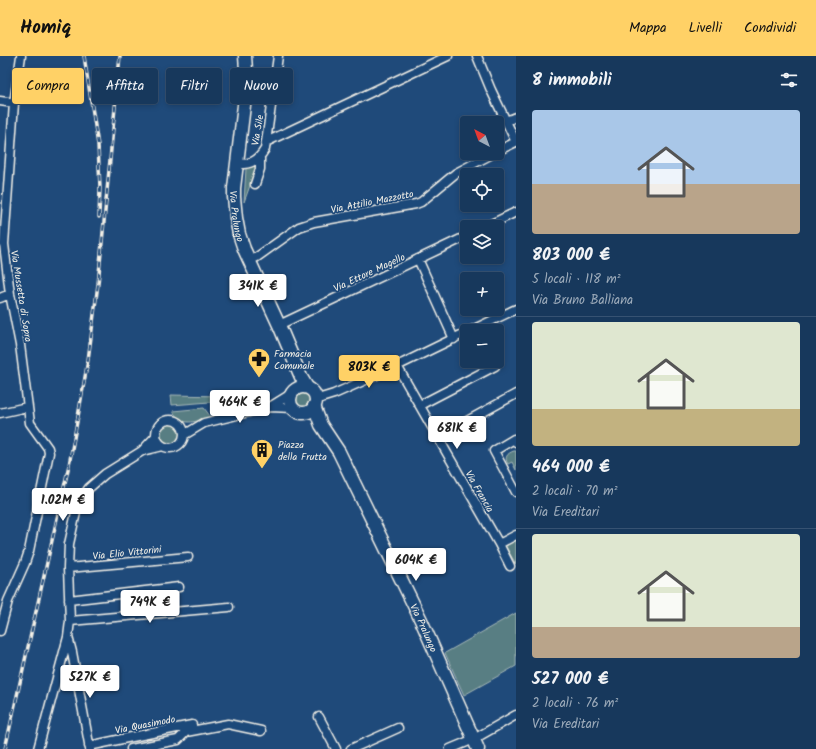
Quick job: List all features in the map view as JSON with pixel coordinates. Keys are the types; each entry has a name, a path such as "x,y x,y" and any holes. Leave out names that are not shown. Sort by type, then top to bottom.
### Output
{"street":[{"name":"Via Mussetta di Sopra","path":"19,68 21,56"},
{"name":"Via Sile","path":"236,164 247,164 256,160 260,157 264,149 278,56"},
{"path":"266,142 448,56"},
{"path":"477,56 491,90 516,142 504,148"},
{"name":"Via Pralungo","path":"247,57 245,97 236,164 234,192 235,214 239,234 249,261 301,377 307,387 314,392 316,396 315,403 320,425"},
{"path":"0,101 12,103"},
{"name":"Via Mussetta di Sopra","path":"0,631 8,601 29,551 49,454 48,448 30,423 20,345 10,294 4,244 4,187 14,104"},
{"path":"506,122 516,117"},
{"path":"255,184 260,169 260,157"},
{"name":"Via Attilio Mazzotto","path":"249,261 257,257 294,230 304,225 421,202 456,173 481,160"},
{"path":"500,220 516,212"},
{"name":"Via Ettore Magello","path":"278,325 460,239"},
{"path":"418,260 454,339"},
{"path":"0,298 10,294"},
{"path":"485,324 516,309"},
{"path":"270,407 309,411 320,398 334,394 397,366 460,336"},
{"path":"296,365 290,402 299,410"},
{"name":"Via Francia","path":"397,366 499,544 510,566"},
{"path":"420,406 491,368"},
{"path":"184,435 204,424 270,407 296,389 300,387 307,387"},
{"path":"438,437 516,394"},
{"path":"0,413 27,407"},
{"name":"Via Pralungo","path":"299,410 320,425 339,452 420,620 476,744"},
{"path":"181,424 184,430 184,435 178,446 170,448 159,443 156,432 158,426 164,421 174,420 181,424 204,424"},
{"path":"38,749 68,637 70,621 68,568 76,508 89,488 105,474 142,451 156,436"},
{"path":"516,442 514,439 494,451 516,492"},
{"path":"142,451 163,446"},
{"path":"499,544 516,535"},
{"name":"Via Elio Vittorini","path":"68,568 188,556"},
{"path":"69,600 179,587"},
{"path":"70,621 230,607"},
{"path":"68,637 90,748"},
{"path":"450,749 476,744 516,715"},
{"path":"319,717 336,749"},
{"name":"Via Quasimodo","path":"90,748 127,738 205,723"},
{"path":"131,749 178,740 186,732 228,724 261,731"},
{"path":"351,749 398,728"}],"green space":[{"path":"255,166 256,169 244,202 246,168"},
{"path":"300,391 306,391 311,396 309,405 306,407 300,407 295,402 295,396"},
{"path":"171,395 222,396 222,401 172,405"},
{"path":"204,408 210,418 194,422 180,420 173,411"},
{"path":"170,422 178,425 181,433 178,441 170,444 162,441 159,433 162,425"},
{"path":"516,451 516,470 512,462 508,464 506,460 508,454"},
{"path":"516,540 516,564 505,546"},
{"path":"516,613 516,666 464,695 445,653"}],"railway":[{"path":"84,56 98,145 100,188 99,217"},
{"path":"5,749 69,465 88,360 98,284 120,56"}],"place":[{"name":"Farmacia Comunale","path":"259,378"},
{"name":"Piazza della Frutta","path":"262,470"}]}
